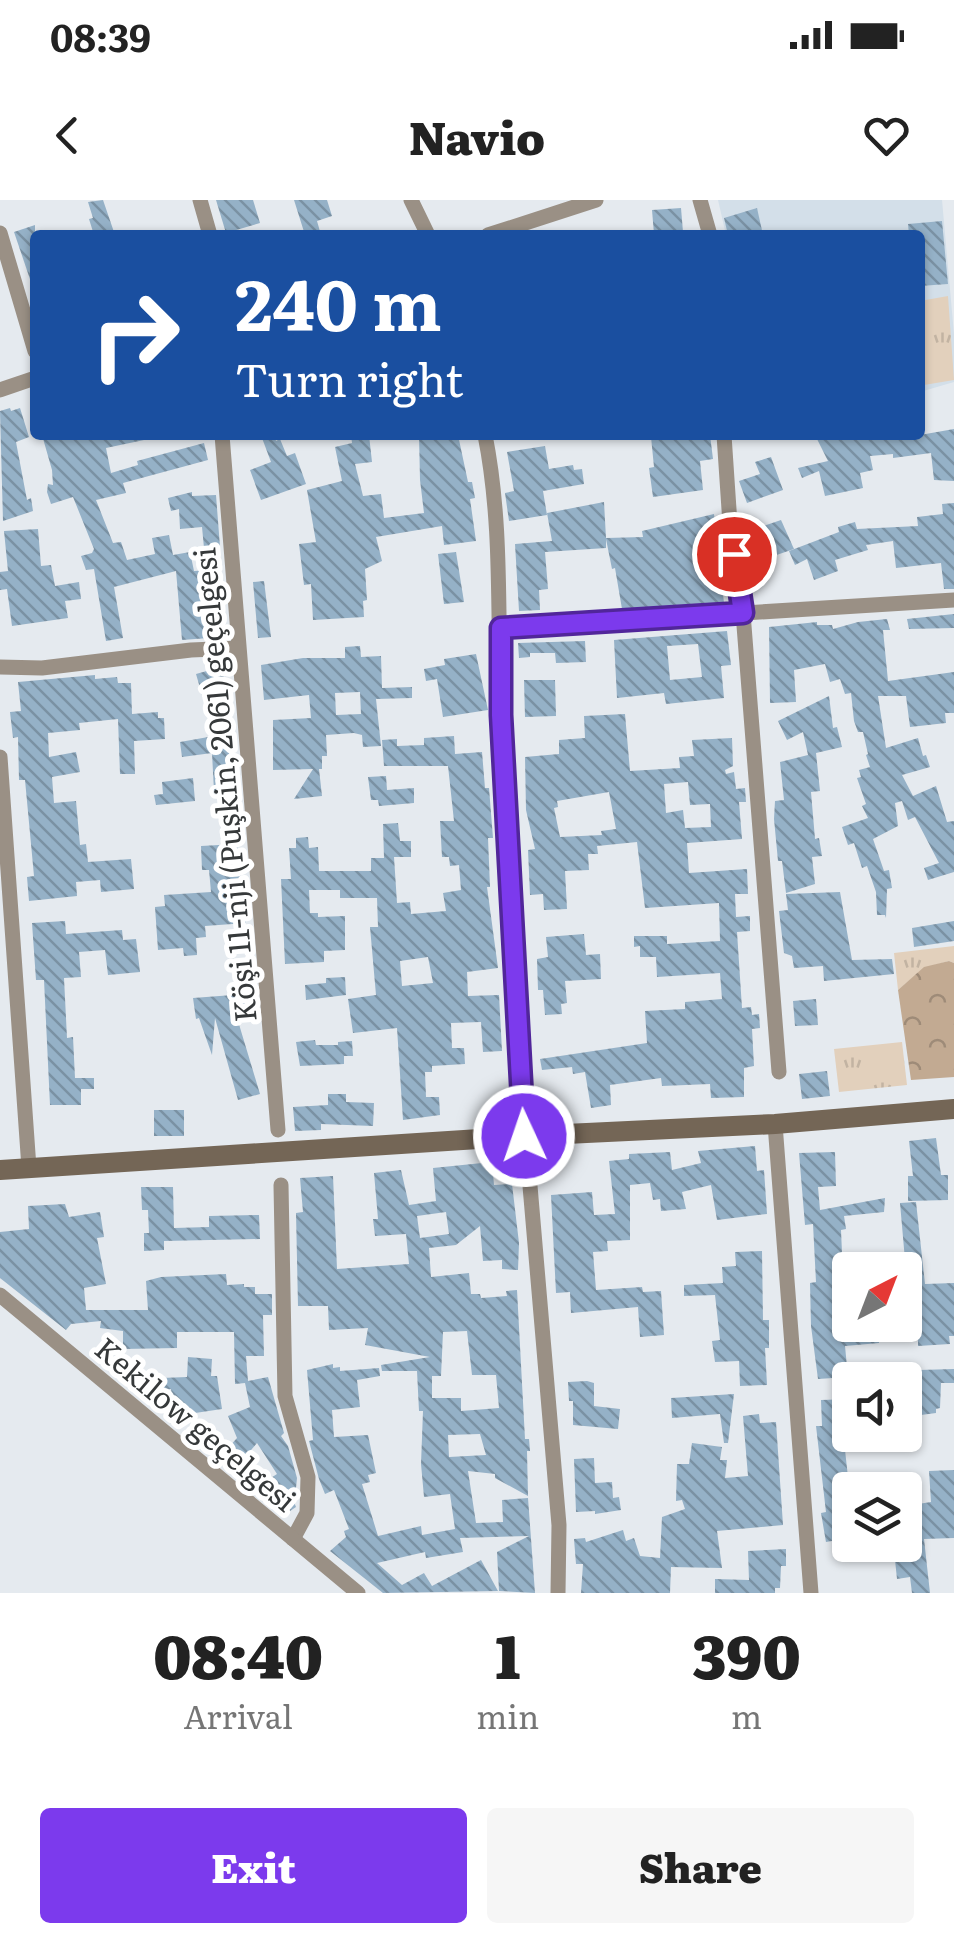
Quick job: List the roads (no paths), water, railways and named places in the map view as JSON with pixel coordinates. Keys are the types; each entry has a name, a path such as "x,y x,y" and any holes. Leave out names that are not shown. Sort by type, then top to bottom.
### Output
{"main road":[{"path":"0,1170 775,1124 954,1109"}],"street":[{"path":"200,200 209,230"},
{"path":"411,200 426,230"},
{"path":"503,230 596,200"},
{"path":"700,200 709,230"},
{"path":"0,233 30,334"},
{"path":"0,390 30,380"},
{"name":"Köşi 11-nji (Puşkin, 2061) geçelgesi","path":"222,440 278,1130"},
{"path":"486,440 492,467 501,628 501,715 524,1136"},
{"path":"724,440 730,524 743,613 779,1072"},
{"path":"501,628 954,600"},
{"path":"0,667 42,668 238,648"},
{"path":"0,757 28,1168"},
{"path":"775,1124 811,1593"},
{"path":"280,1184 284,1382 308,1477 307,1513 293,1539"},
{"path":"530,1186 559,1525 558,1593"},
{"name":"Kekilow geçelgesi","path":"0,1295 358,1593"}]}
